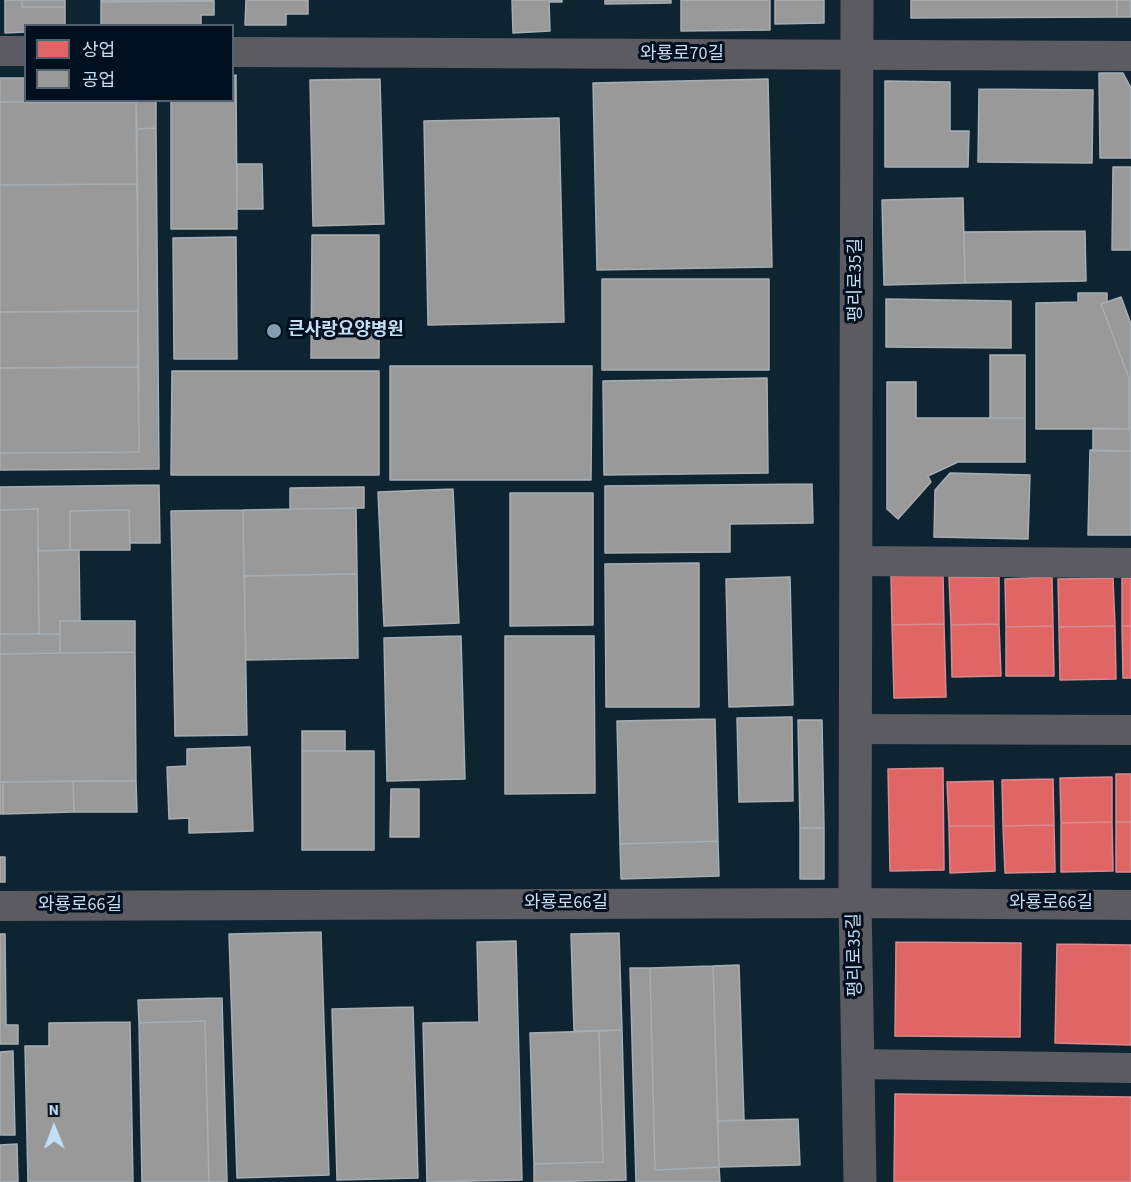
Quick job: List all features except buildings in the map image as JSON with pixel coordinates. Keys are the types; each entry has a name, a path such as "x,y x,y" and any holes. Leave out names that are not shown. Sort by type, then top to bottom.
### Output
{"street":[{"name":"평리로35길","path":"857,0 855,903 860,1182"},
{"path":"0,51 24,51"},
{"name":"와룡로70길","path":"234,52 1131,56"},
{"path":"857,561 1131,563"},
{"path":"855,729 1131,730"},
{"name":"와룡로66길","path":"0,906 855,903 1131,905"},
{"path":"857,1064 1131,1068"}],"place":[{"name":"큰사랑요양병원","path":"274,331"}]}
